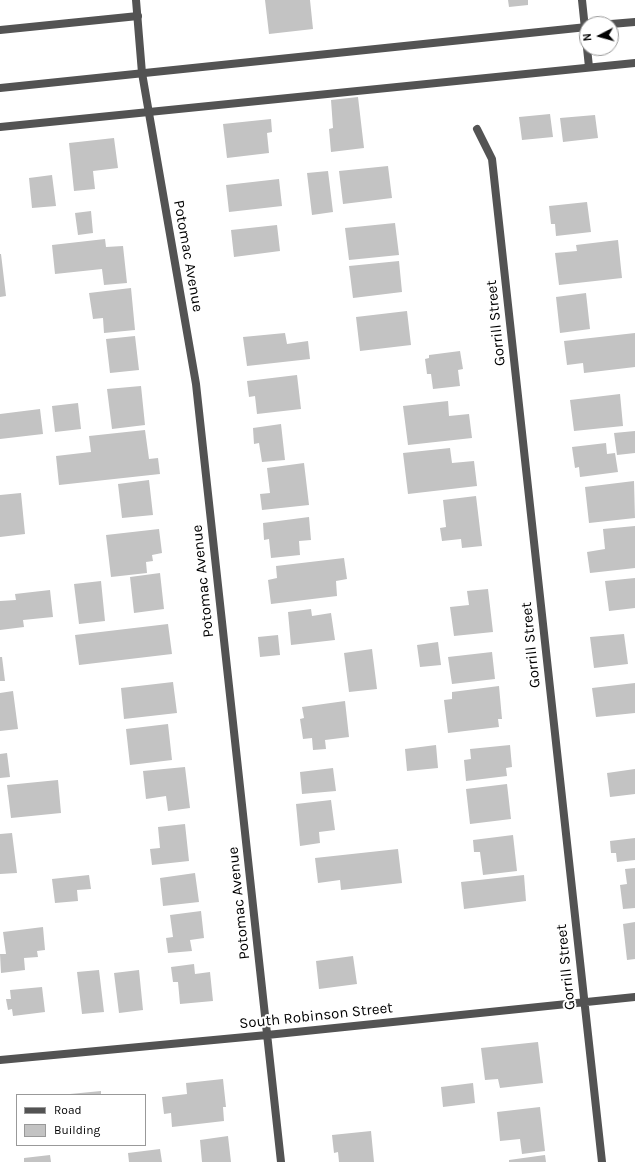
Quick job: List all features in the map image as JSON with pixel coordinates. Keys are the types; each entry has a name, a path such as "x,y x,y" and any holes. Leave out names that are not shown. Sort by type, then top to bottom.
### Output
{"street":[{"name":"Potomac Avenue","path":"136,0 142,73 196,384 281,1162"},
{"path":"582,0 584,16"},
{"path":"0,30 138,16"},
{"path":"619,23 635,22"},
{"path":"0,88 579,28"},
{"path":"588,56 589,67"},
{"path":"0,127 635,63"},
{"name":"Gorrill Street","path":"477,129 492,159 602,1162"},
{"name":"South Robinson Street","path":"0,1060 267,1035 635,997"}],"building":[{"path":"265,0 310,0 313,29 269,34"},
{"path":"508,0 528,0 528,5 509,7"},
{"path":"358,97 364,148 331,152 329,129 333,128 331,100"},
{"path":"550,114 553,137 522,140 519,117"},
{"path":"595,115 598,138 563,142 560,118"},
{"path":"271,119 272,132 267,133 269,153 227,158 223,124"},
{"path":"114,138 118,168 93,171 95,189 74,191 69,143"},
{"path":"388,166 392,198 343,204 339,171"},
{"path":"328,171 333,212 312,215 307,173"},
{"path":"52,175 56,206 32,208 29,178"},
{"path":"279,179 282,206 229,212 226,185"},
{"path":"587,202 591,232 556,236 555,224 551,224 549,206"},
{"path":"91,211 93,233 78,235 75,213"},
{"path":"395,223 399,255 349,260 345,228"},
{"path":"277,225 280,251 234,257 231,230"},
{"path":"105,239 106,247 123,246 127,283 104,285 102,269 55,274 52,245"},
{"path":"618,240 622,278 559,285 555,253 577,251 576,245"},
{"path":"0,254 6,296 0,297"},
{"path":"399,261 402,292 353,298 349,266"},
{"path":"131,288 135,330 104,333 103,318 93,319 89,293"},
{"path":"586,293 590,329 560,333 556,297"},
{"path":"407,311 411,345 360,351 356,317"},
{"path":"285,333 287,344 308,341 310,359 247,366 243,337"},
{"path":"635,333 635,367 584,373 583,363 567,365 564,341"},
{"path":"135,336 139,370 110,373 106,339"},
{"path":"460,351 463,369 458,370 460,386 433,389 431,374 427,374 425,359 429,358 429,355"},
{"path":"297,375 301,409 257,414 255,396 249,397 247,381"},
{"path":"141,386 145,425 112,429 107,389"},
{"path":"620,394 623,426 574,431 570,400"},
{"path":"448,401 449,416 469,414 472,438 408,445 403,406"},
{"path":"78,403 81,429 55,432 52,406"},
{"path":"40,409 43,434 0,439 0,414"},
{"path":"281,424 285,460 262,462 259,443 254,444 253,428"},
{"path":"145,430 149,459 158,458 160,474 59,485 56,456 91,452 89,436"},
{"path":"635,431 635,453 617,455 614,433"},
{"path":"606,443 607,454 615,453 618,472 580,477 579,467 575,468 572,447"},
{"path":"450,448 452,463 474,461 477,486 408,494 403,453"},
{"path":"304,463 309,505 262,510 260,494 270,493 267,468"},
{"path":"149,480 153,515 122,518 118,484"},
{"path":"634,481 635,518 589,523 585,487"},
{"path":"21,493 25,534 0,537 0,495"},
{"path":"476,496 482,546 462,548 461,539 442,541 440,528 446,527 443,500"},
{"path":"309,517 311,540 299,541 300,555 271,558 269,539 264,540 263,523"},
{"path":"635,526 635,568 590,573 587,552 605,549 603,529"},
{"path":"159,529 162,553 152,555 153,561 146,562 147,573 111,577 106,535"},
{"path":"344,558 347,579 336,581 337,596 271,604 268,580 277,578 276,566"},
{"path":"160,573 164,609 134,613 130,577"},
{"path":"635,578 635,608 609,611 605,581"},
{"path":"101,581 105,621 79,624 74,584"},
{"path":"488,589 493,632 454,636 450,607 469,605 467,591"},
{"path":"50,590 53,617 23,620 24,627 0,630 0,601 16,600 15,594"},
{"path":"311,609 312,616 331,613 335,640 291,645 288,612"},
{"path":"168,624 172,654 79,665 75,635"},
{"path":"624,634 628,664 594,668 590,637"},
{"path":"278,635 280,655 260,657 258,637"},
{"path":"438,642 441,665 420,667 417,645"},
{"path":"372,649 377,689 349,692 344,653"},
{"path":"492,652 495,679 452,684 448,657"},
{"path":"0,657 2,657 5,681 0,681"},
{"path":"173,682 177,713 124,719 121,688"},
{"path":"635,683 635,713 596,717 592,688"},
{"path":"499,686 502,719 498,719 499,727 448,733 444,700 452,699 452,692"},
{"path":"13,691 18,729 0,731 0,693"},
{"path":"345,701 349,737 325,740 326,749 313,750 312,738 303,739 300,719 304,718 302,707"},
{"path":"168,724 172,760 130,765 126,729"},
{"path":"436,745 438,768 407,771 405,749"},
{"path":"510,745 512,767 506,768 507,776 466,781 464,760 471,759 470,749"},
{"path":"7,753 10,777 0,778 0,754"},
{"path":"185,767 190,808 168,811 166,796 146,799 143,771"},
{"path":"333,768 336,791 302,794 300,772"},
{"path":"635,769 635,794 610,797 607,773"},
{"path":"58,780 61,813 11,818 7,785"},
{"path":"507,784 511,819 470,824 466,789"},
{"path":"331,800 335,830 319,832 320,843 300,846 296,804"},
{"path":"185,824 189,861 152,865 150,849 160,848 158,827"},
{"path":"12,833 17,873 0,874 0,834"},
{"path":"513,835 517,871 483,875 480,852 474,852 473,840"},
{"path":"635,838 635,860 617,862 616,853 611,853 610,841"},
{"path":"398,849 402,883 341,890 340,880 318,883 315,858"},
{"path":"635,868 635,908 623,909 620,885 627,884 625,869"},
{"path":"195,873 199,902 163,906 160,878"},
{"path":"89,875 91,889 77,890 78,901 55,903 52,879"},
{"path":"524,875 526,901 464,909 461,882"},
{"path":"201,911 204,938 190,940 192,951 168,953 166,938 173,937 170,915"},
{"path":"635,922 635,959 627,960 623,924"},
{"path":"43,927 45,950 37,951 38,957 24,958 25,970 1,973 0,954 6,954 3,932"},
{"path":"353,956 357,984 319,989 316,961"},
{"path":"194,964 195,974 210,972 213,1001 180,1004 178,982 173,982 171,967"},
{"path":"99,970 104,1012 82,1014 77,972"},
{"path":"139,970 143,1010 119,1013 114,973"},
{"path":"42,987 45,1012 13,1016 12,1009 8,1010 6,999 11,999 10,990"},
{"path":"538,1042 543,1083 500,1088 498,1079 485,1080 481,1048"},
{"path":"223,1079 226,1107 223,1107 224,1121 172,1127 171,1113 164,1114 162,1097 187,1094 186,1083"},
{"path":"473,1083 475,1103 443,1107 441,1087"},
{"path":"101,1091 101,1094 70,1094"},
{"path":"540,1107 545,1151 522,1154 520,1139 500,1141 497,1112"},
{"path":"371,1131 374,1162 339,1162 338,1152 334,1153 332,1135"},
{"path":"228,1136 231,1162 202,1162 200,1140"},
{"path":"160,1149 162,1162 129,1162 128,1153"},
{"path":"50,1155 51,1162 24,1162 24,1158"},
{"path":"545,1155 546,1162 509,1162 509,1160"}]}
